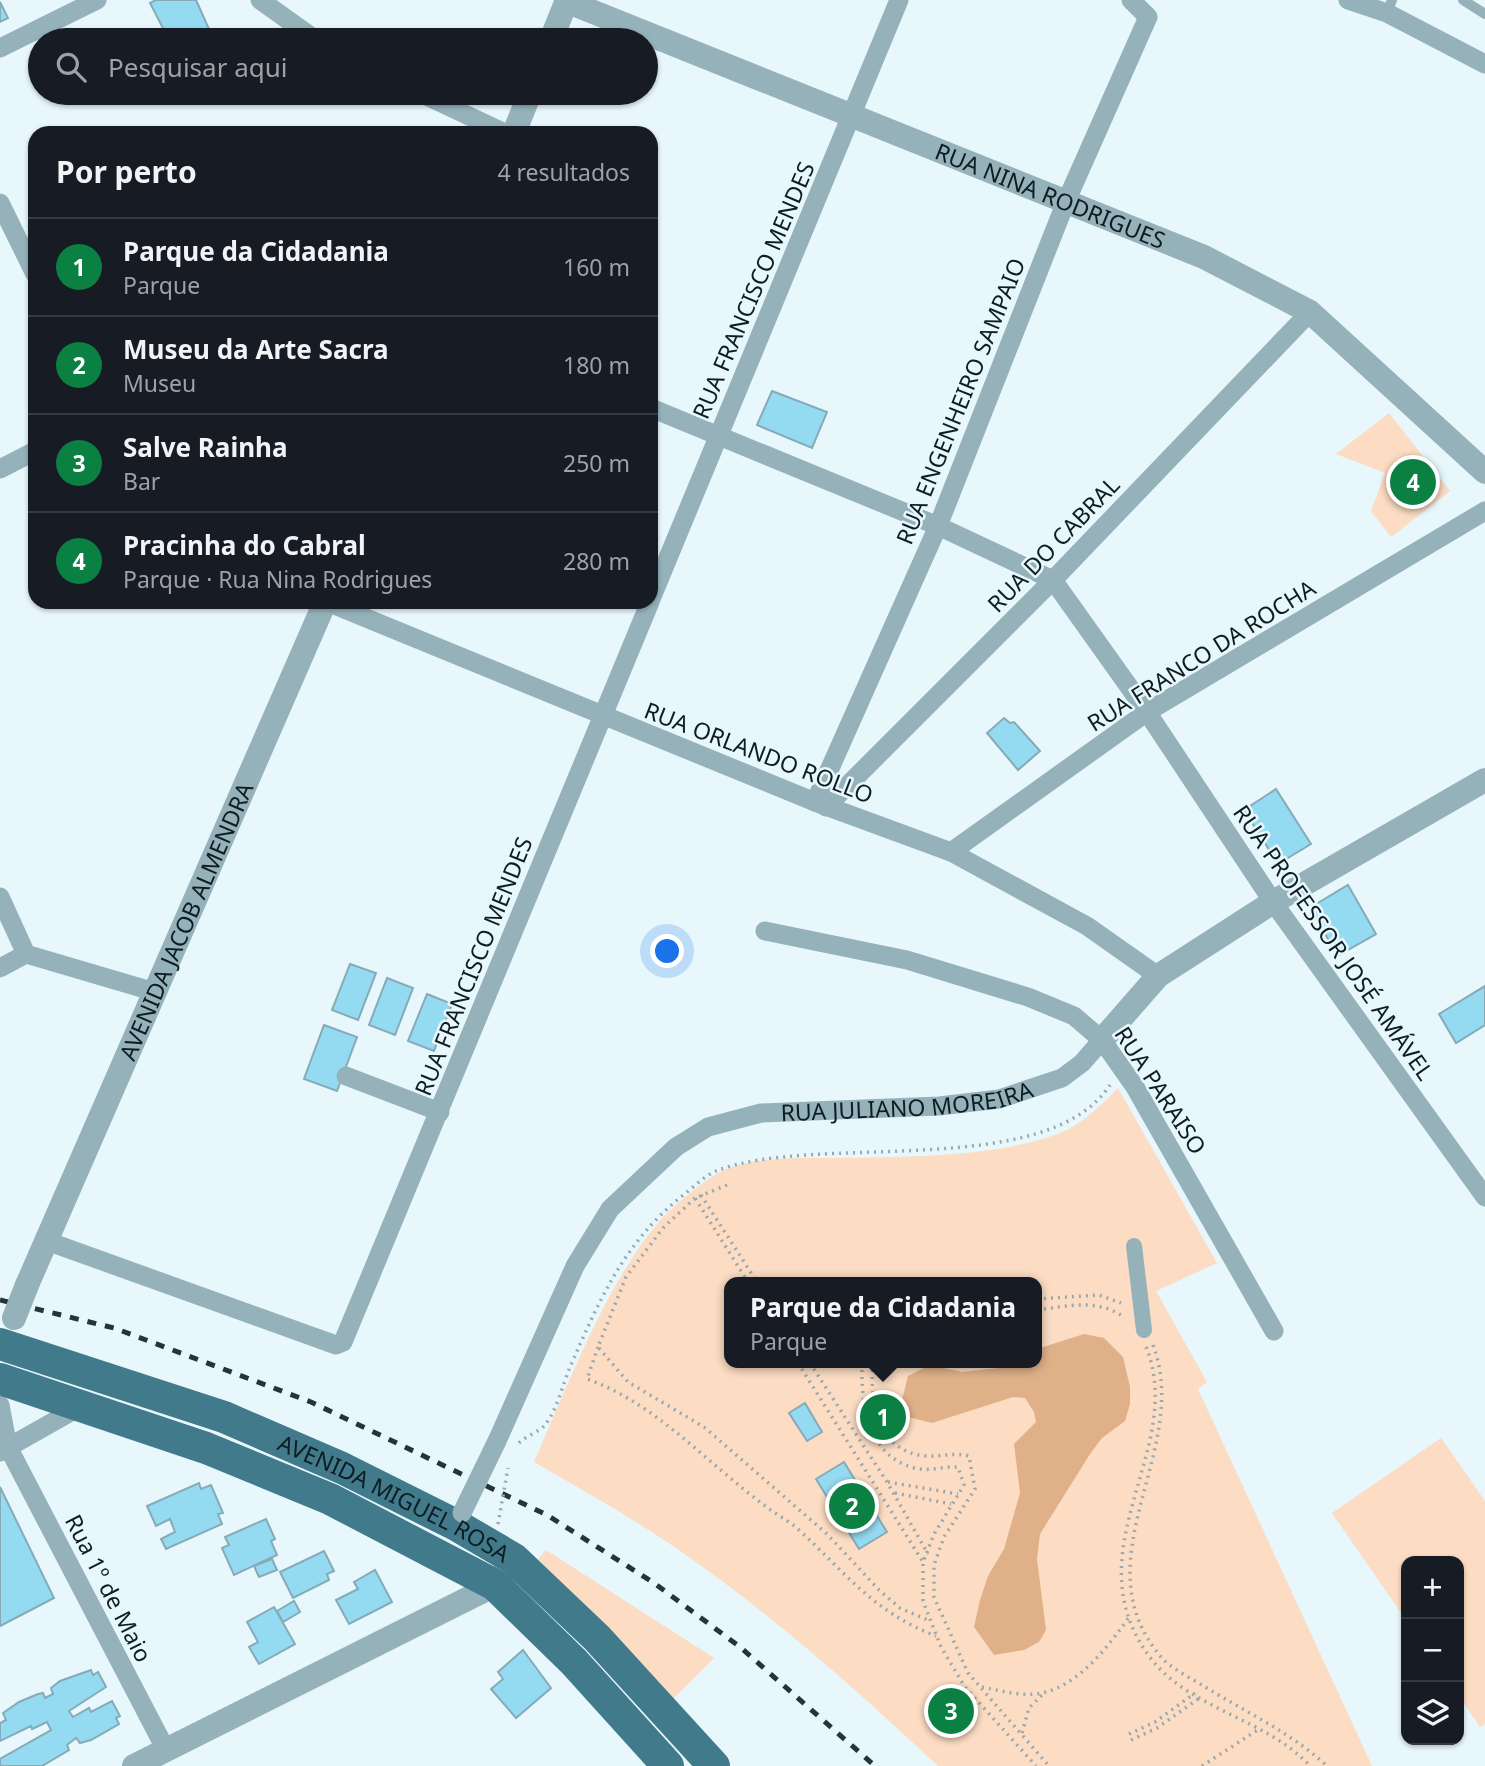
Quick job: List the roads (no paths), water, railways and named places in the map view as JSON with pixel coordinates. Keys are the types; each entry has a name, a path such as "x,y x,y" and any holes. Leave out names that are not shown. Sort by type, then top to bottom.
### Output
{"main road":[{"name":"AVENIDA MIGUEL ROSA","path":"5,1341 224,1418 459,1519 514,1559 597,1638 714,1766"},
{"name":"AVENIDA MIGUEL ROSA","path":"0,1379 206,1448 330,1499 495,1585 574,1662 660,1758"},
{"path":"574,1662 597,1638"},
{"path":"660,1758 677,1726"}],"street":[{"path":"40,28 97,0"},
{"path":"260,0 299,28"},
{"name":"RUA FRANCISCO MENDES","path":"658,581 899,0"},
{"name":"RUA ENGENHEIRO SAMPAIO","path":"820,804 938,526 1065,204 1148,17 1130,0"},
{"path":"1348,0 1389,7 1485,64"},
{"path":"556,28 566,1"},
{"name":"RUA NINA RODRIGUES","path":"566,1 632,28"},
{"path":"0,48 28,34"},
{"name":"RUA NINA RODRIGUES","path":"658,38 1065,204 1204,257 1310,312 1485,472"},
{"path":"446,105 490,126"},
{"path":"517,126 525,105"},
{"path":"0,203 28,260"},
{"name":"RUA DO CABRAL","path":"820,804 1053,580 1310,312"},
{"path":"658,411 938,526 1053,580"},
{"path":"0,469 28,455"},
{"name":"RUA FRANCO DA ROCHA","path":"951,852 1147,712 1485,511"},
{"name":"RUA PROFESSOR JOSÉ AMÁVEL","path":"1053,580 1147,712 1273,902 1485,1197"},
{"name":"AVENIDA JACOB ALMENDRA","path":"5,1341 44,1240 323,609"},
{"name":"RUA ORLANDO ROLLO","path":"343,609 602,717 820,804 951,852 1087,926 1158,976"},
{"name":"RUA FRANCISCO MENDES","path":"44,1240 336,1345 343,1342 646,609"},
{"name":"RUA JULIANO MOREIRA","path":"459,1519 506,1444 575,1266 603,1221 620,1200 676,1147 708,1127 761,1113 939,1106 999,1099 1062,1078 1082,1063 1158,976 1273,902 1485,780"},
{"path":"0,897 26,954"},
{"name":"RUA PARAISO","path":"765,931 907,960 963,976 1074,1016 1102,1040 1122,1068 1165,1136 1274,1331"},
{"path":"0,968 26,954 155,992"},
{"path":"346,1076 440,1112"},
{"path":"1129,1249 1138,1329"},
{"name":"Rua 1º de Maio","path":"0,1405 4,1450 166,1751"},
{"path":"4,1450 83,1405"},
{"path":"134,1766 495,1585 514,1559"}],"lane":[{"path":"1463,0 1485,15"}],"railway":[{"path":"0,1300 114,1328 311,1402 547,1515 654,1583 740,1647 875,1766"}],"place":[{"name":"Pracinha do Cabral","path":"1413,482"},
{"name":"Parque da Cidadania","path":"883,1417"},
{"name":"Museu da Arte Sacra","path":"852,1506"},
{"name":"Salve Rainha","path":"951,1711"}]}
